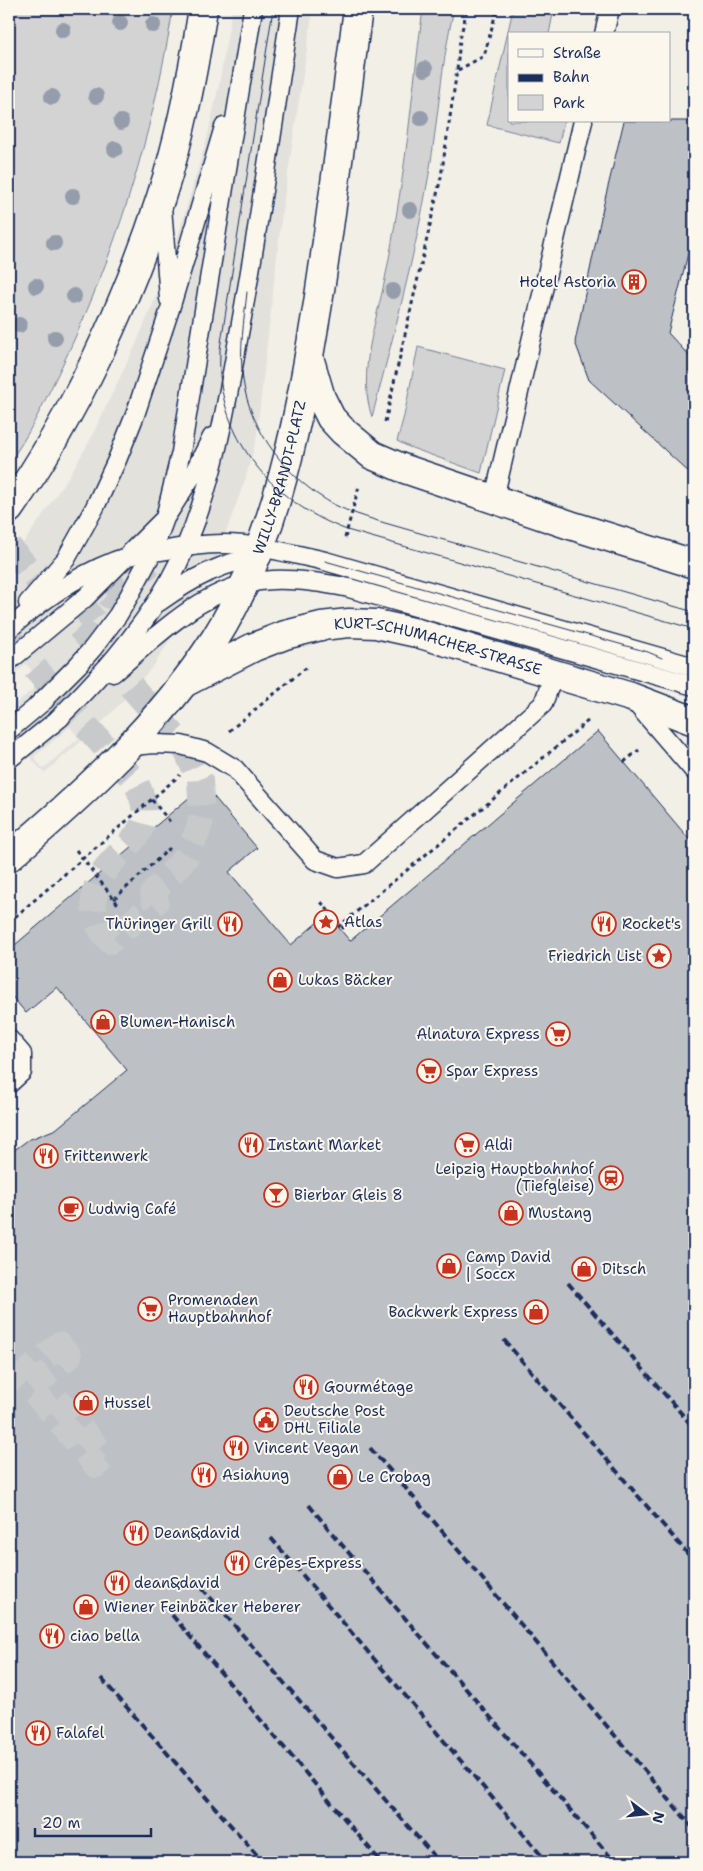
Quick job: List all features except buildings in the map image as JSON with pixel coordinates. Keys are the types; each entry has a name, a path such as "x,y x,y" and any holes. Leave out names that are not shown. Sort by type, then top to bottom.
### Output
{"main road":[{"path":"9,509 29,481 78,395 128,289 161,197 176,144 203,9"},
{"name":"WILLY-BRANDT-PLATZ","path":"9,857 70,804 131,746 184,683 216,637 245,584 259,552 279,491 309,357 328,241 358,9"},
{"path":"309,357 321,398 331,418 343,431 372,455 402,468 570,525 694,564"},
{"name":"KURT-SCHUMACHER-STRASSE","path":"184,683 222,662 277,638 322,626 348,623 376,624 417,633 631,697 694,721"}],"lane":[{"path":"9,623 66,559 94,508 117,460 135,415 170,309 229,110 253,9"},
{"path":"36,707 78,665 101,637 129,596 152,553 165,518 181,452 253,9"},
{"path":"53,724 107,667 155,605 185,546 204,499 226,409 242,321 291,9"},
{"path":"604,32 610,9"},
{"path":"494,498 583,122"},
{"path":"161,197 170,309"},
{"path":"9,661 85,598 165,518 192,476 213,435 231,373 242,321"},
{"path":"9,628 53,593 93,570 128,556 185,546 218,544 330,563 694,667"},
{"path":"9,730 155,605 191,580 259,552"},
{"path":"9,758 53,724 194,606 212,596 245,584 271,580 304,580 349,588 694,686"},
{"path":"131,746 155,744 181,746 207,752 235,769 315,860 338,868 364,864 543,704 554,674"},
{"path":"631,697 694,771"},
{"path":"9,1038 22,1054 22,1072 9,1084"}],"path":[{"path":"383,431 441,177 460,39 466,9"},
{"path":"457,70 484,56 497,9"},
{"path":"345,538 361,478"},
{"path":"207,752 313,662"},
{"path":"339,926 590,720"},
{"path":"9,922 152,800 171,823"},
{"path":"114,899 170,848"},
{"path":"76,850 120,907"},
{"path":"321,902 339,926 344,929"}],"shaded area":[{"path":"232,9 313,9 282,212 256,441 245,480 218,554 180,624 154,665 123,701 92,732 44,773 9,733 9,710 41,682 26,664 9,679 9,562 69,476 89,442 136,344 176,243 207,138 219,85","holes":["70,727 79,738 43,769 34,757"]}],"green space":[{"path":"9,9 173,9 154,104 129,197 114,242 78,332 57,376 29,432 9,462"},
{"path":"423,9 436,9 453,13 445,53 432,154 417,235 372,417 366,383 367,366 373,330 389,261 402,181"},
{"path":"513,9 554,9 549,32 508,32 508,122 564,122 559,143 487,125"},
{"path":"418,347 505,370 481,473 397,441"}],"tunnel":[{"path":"9,547 54,599 63,592"},
{"path":"9,639 135,781 141,794 144,803 144,818 141,828 135,838 102,874 94,900 96,917 100,927 110,941 156,902 153,893 186,857 198,831 202,816 200,780 185,748 73,620 108,594 110,596 151,563 155,563"},
{"path":"59,1345 69,1356 40,1380 105,1457 96,1465 22,1377 59,1345"}],"tram line":[{"path":"273,9 220,349 220,380 227,409 236,433 248,455 281,492 323,520 347,530 694,629"},
{"path":"247,292 242,336 243,380 247,399 254,418 274,453 302,483 318,495 335,505 378,521 694,612"},
{"path":"325,561 648,652 662,658"}],"railway":[{"path":"568,1283 694,1428"},
{"path":"504,1340 694,1561"},
{"path":"370,1448 694,1829"},
{"path":"309,1505 615,1862"},
{"path":"271,1538 547,1862"},
{"path":"202,1588 439,1862"},
{"path":"172,1615 381,1862"},
{"path":"101,1678 263,1862"}],"place":[{"name":"Hotel Astoria","path":"634,282"},
{"name":"Atlas","path":"326,922"},
{"name":"Thüringer Grill","path":"230,924"},
{"name":"Rocket's","path":"604,924"},
{"name":"Friedrich List","path":"659,956"},
{"name":"Lukas Bäcker","path":"280,980"},
{"name":"Blumen-Hanisch","path":"103,1022"},
{"name":"Alnatura Express","path":"558,1034"},
{"name":"Spar Express","path":"429,1071"},
{"name":"Instant Market","path":"251,1145"},
{"name":"Aldi","path":"467,1145"},
{"name":"Frittenwerk","path":"46,1156"},
{"name":"Leipzig Hauptbahnhof (Tiefgleise)","path":"611,1178"},
{"name":"Bierbar Gleis 8","path":"276,1195"},
{"name":"Ludwig Café","path":"71,1209"},
{"name":"Mustang","path":"511,1213"},
{"name":"Camp David | Soccx","path":"449,1266"},
{"name":"Ditsch","path":"584,1269"},
{"name":"Promenaden Hauptbahnhof","path":"150,1309"},
{"name":"Backwerk Express","path":"536,1312"},
{"name":"Gourmétage","path":"306,1387"},
{"name":"Hussel","path":"86,1403"},
{"name":"Deutsche Post DHL Filiale","path":"266,1420"},
{"name":"Vincent Vegan","path":"236,1448"},
{"name":"Asiahung","path":"204,1475"},
{"name":"Le Crobag","path":"340,1477"},
{"name":"Dean&david","path":"136,1533"},
{"name":"Crêpes-Express","path":"237,1563"},
{"name":"dean&david","path":"117,1583"},
{"name":"Wiener Feinbäcker Heberer","path":"86,1607"},
{"name":"ciao bella","path":"52,1636"},
{"name":"Falafel","path":"38,1733"}]}
